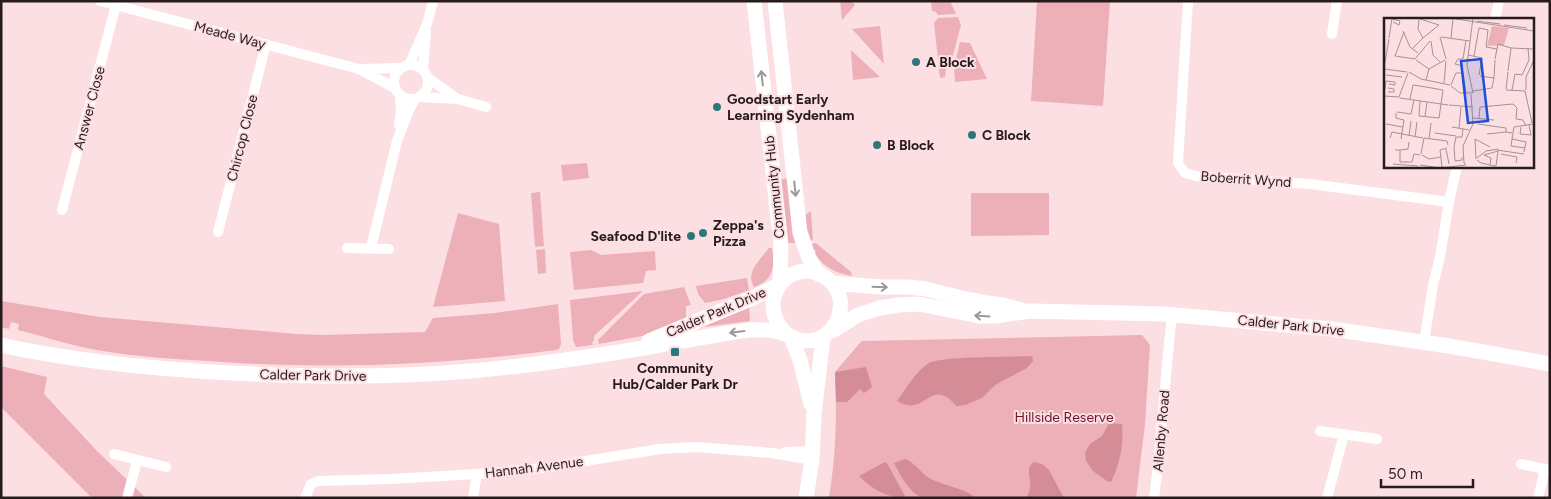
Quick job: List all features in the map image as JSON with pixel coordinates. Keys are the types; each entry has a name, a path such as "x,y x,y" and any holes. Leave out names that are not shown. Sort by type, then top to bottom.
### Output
{"street":[{"name":"Meade Way","path":"100,1 359,69 397,92"},
{"path":"371,248 397,141 401,112 395,77 405,67 427,24 433,1"},
{"name":"Community Hub","path":"754,1 781,245 780,284"},
{"name":"Community Hub","path":"775,1 800,233 808,256 818,274"},
{"name":"Boberrit Wynd","path":"1188,1 1178,163 1185,173 1196,176 1310,184 1450,202"},
{"path":"1332,34 1338,1"},
{"path":"1495,18 1499,1"},
{"name":"Answer Close","path":"62,210 116,5"},
{"path":"397,141 409,110 428,88 426,74 427,24"},
{"path":"758,40 779,39"},
{"name":"Chircop Close","path":"218,232 266,44"},
{"path":"405,67 414,65 458,99"},
{"name":"Meade Way","path":"359,69 405,67"},
{"path":"397,92 410,100 418,98 458,99 486,107"},
{"path":"771,156 791,154"},
{"path":"1427,342 1433,285 1457,168"},
{"path":"347,248 389,249"},
{"path":"788,336 807,341 815,340 826,335 836,325 841,303 838,292 832,282 818,274 798,273 788,277 780,284 774,294 772,305 773,316 778,326 788,336 800,360 814,415"},
{"name":"Calder Park Drive","path":"832,282 926,289 962,298 1003,304 1030,312"},
{"name":"Calder Park Drive","path":"625,351 755,297 780,284"},
{"name":"Calder Park Drive","path":"826,335 858,315 879,308 919,304 979,316 1030,312 1168,314 1332,329 1427,342 1550,364"},
{"name":"Allenby Road","path":"1154,498 1161,443 1168,314"},
{"name":"Calder Park Drive","path":"1,345 143,366 195,371 326,377 467,372 567,360 758,329 788,336"},
{"path":"806,498 812,456 814,415 826,335"},
{"path":"1320,431 1377,439"},
{"path":"1327,498 1344,434"},
{"name":"Hannah Avenue","path":"305,498 311,484 318,481 391,479 542,468 660,449 698,447 812,456"},
{"path":"114,454 166,468"},
{"path":"127,498 136,461"},
{"path":"1521,464 1548,470 1538,498"},
{"path":"473,498 477,474"}],"green space":[{"path":"840,1 851,1 855,5 842,20"},
{"path":"931,1 950,1 956,14 938,15 932,11"},
{"path":"1037,1 1110,1 1103,106 1031,101"},
{"path":"958,17 961,25 950,66 946,68 945,77 940,78 934,23 938,18"},
{"path":"880,26 884,64 852,29"},
{"path":"960,42 970,43 987,79 955,82 954,67"},
{"path":"851,50 880,77 853,80"},
{"path":"587,163 589,178 563,181 561,165"},
{"path":"787,178 795,243 787,243 779,180"},
{"path":"540,192 544,246 535,247 531,193"},
{"path":"971,193 1049,193 1049,235 971,236"},
{"path":"811,211 813,239 811,241 804,216"},
{"path":"458,213 499,224 505,301 433,307"},
{"path":"814,243 851,272 852,276 840,273 826,266 814,253 816,252 813,250 812,245"},
{"path":"769,248 772,248 773,255 772,272 766,281 754,287 751,276 752,271"},
{"path":"545,249 546,273 538,274 536,250"},
{"path":"591,250 601,255 655,251 656,270 646,271 643,283 574,290 570,252"},
{"path":"747,278 749,290 724,299 705,303 698,294 696,286"},
{"path":"684,287 691,305 686,306 686,320 648,335 599,344 598,340 644,294"},
{"path":"643,291 594,336 593,345 576,347 573,340 570,300"},
{"path":"1,301 100,317 324,335 425,332 433,318 495,313 558,304 561,344 559,349 556,350 513,355 383,364 252,364 169,359 82,347 18,330 19,324 11,322 9,329 1,327"},
{"path":"749,306 750,321 688,329"},
{"name":"Hillside Reserve","path":"1142,335 1150,345 1145,424 1136,498 829,497 835,435 835,372 862,341"},
{"path":"1,366 47,377 44,394 97,451 146,498 92,498 1,407"}],"shaded area":[{"path":"1032,356 1033,361 1027,368 995,385 982,398 965,405 956,406 949,399 941,395 935,395 913,405 906,405 897,401 915,376 929,363 947,359"},
{"path":"866,367 872,387 864,393 860,389 847,402 836,402 835,372"},
{"path":"1109,423 1122,424 1121,454 1111,482 1093,471 1086,461 1085,453 1090,444 1102,436"},
{"path":"905,459 929,478 965,491 976,498 922,498 909,487 894,463"},
{"path":"885,462 906,498 899,498 880,492 859,476"},
{"path":"1034,462 1042,464 1049,470 1064,498 1026,498 1030,487 1029,469"}],"place":[{"name":"A Block","path":"916,62"},
{"name":"Goodstart Early Learning Sydenham","path":"717,107"},
{"name":"C Block","path":"972,135"},
{"name":"B Block","path":"877,145"},
{"name":"Zeppa's Pizza","path":"703,233"},
{"name":"Seafood D'lite","path":"691,236"},
{"name":"Community Hub/Calder Park Dr","path":"675,352"}]}
